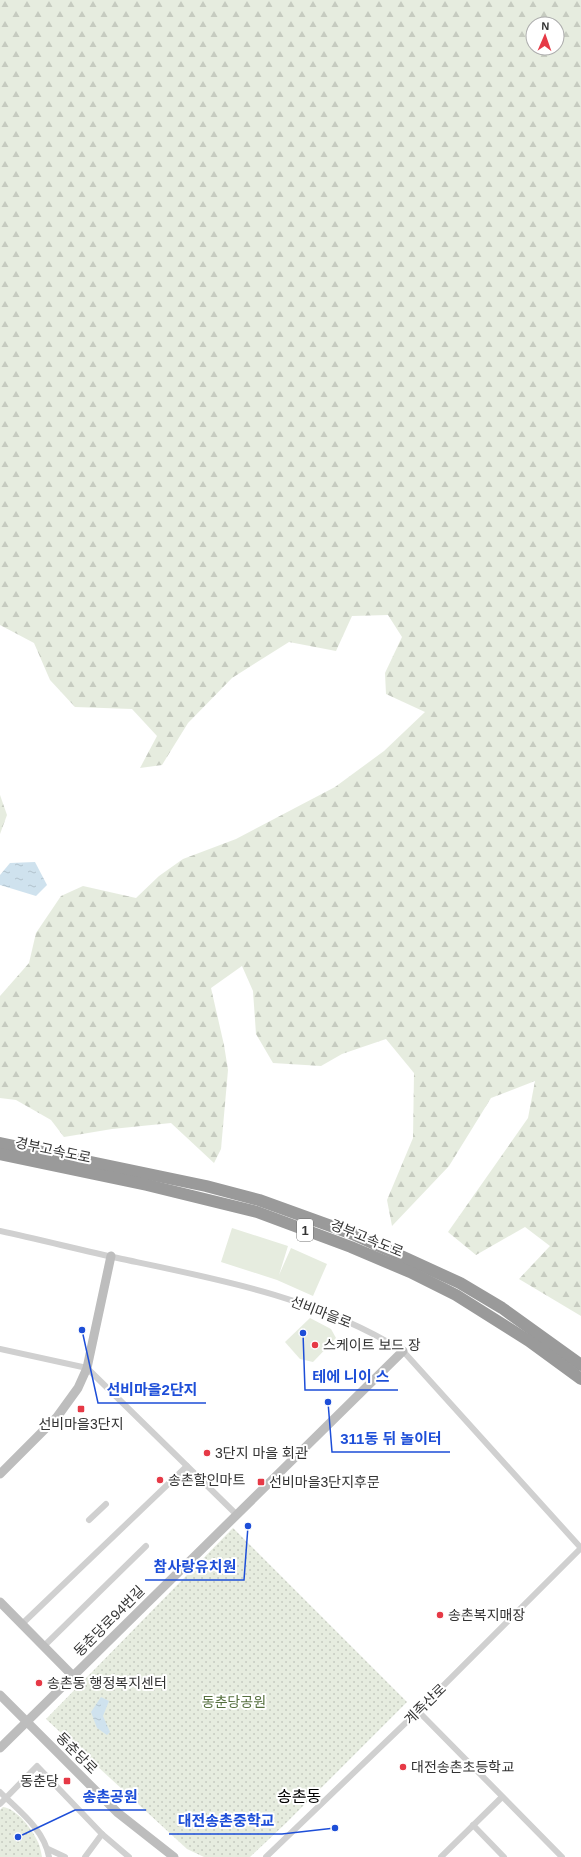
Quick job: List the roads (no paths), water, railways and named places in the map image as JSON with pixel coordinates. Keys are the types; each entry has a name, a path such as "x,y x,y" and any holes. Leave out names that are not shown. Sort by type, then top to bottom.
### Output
{"highway":[{"name":"경부고속도로","path":"0,1143 206,1186 259,1200 352,1234 460,1283 502,1308 581,1365"},
{"name":"경부고속도로","path":"0,1154 147,1185 257,1212 351,1247 410,1272 456,1295 529,1341 581,1380"}],"main road":[{"path":"0,1474 57,1417 78,1388 87,1368 111,1256"},
{"name":"동춘당로94번길","path":"0,1748 403,1351"},
{"name":"동춘당로94번길","path":"0,1602 73,1676"},
{"name":"동춘당로","path":"0,1695 118,1813 173,1857"}],"street":[{"name":"선비마을로","path":"0,1231 197,1274 275,1294 347,1321 379,1336 403,1351 581,1548"},
{"path":"0,1349 87,1368 237,1515"},
{"path":"22,1624 187,1466"},
{"path":"89,1520 106,1504"},
{"path":"44,1646 146,1546"},
{"name":"계족산로","path":"266,1857 418,1711 581,1548"},
{"path":"418,1711 562,1857"},
{"path":"0,1804 37,1766 102,1834 129,1857"},
{"path":"0,1792 36,1828 48,1849 49,1857"},
{"path":"441,1857 502,1797"},
{"path":"473,1825 501,1856"},
{"path":"85,1857 102,1834"},
{"path":"48,1849 65,1857"}],"water":[{"path":"35,862 47,885 36,896 0,885 0,875 10,863"},
{"path":"101,1697 109,1701 103,1716 110,1732 107,1735 97,1728 91,1712"}],"place":[{"name":"선비마을2단지","path":"82,1330"},
{"name":"테에 니이 스","path":"303,1333"},
{"name":"스케이트 보드 장","path":"315,1345"},
{"name":"311동 뒤 놀이터","path":"328,1402"},
{"name":"선비마을3단지","path":"81,1409"},
{"name":"3단지 마을 회관","path":"207,1453"},
{"name":"송촌할인마트","path":"160,1480"},
{"name":"선비마을3단지후문","path":"261,1482"},
{"name":"참사랑유치원","path":"248,1526"},
{"name":"송촌복지매장","path":"440,1615"},
{"name":"송촌동 행정복지센터","path":"39,1683"},
{"name":"대전송촌초등학교","path":"403,1767"},
{"name":"동춘당","path":"67,1781"},
{"name":"대전송촌중학교","path":"335,1828"},
{"name":"송촌공원","path":"18,1837"}],"district":[{"name":"송촌동","path":"299,1796"}],"park label":[{"name":"동춘당공원","path":"234,1702"}]}
